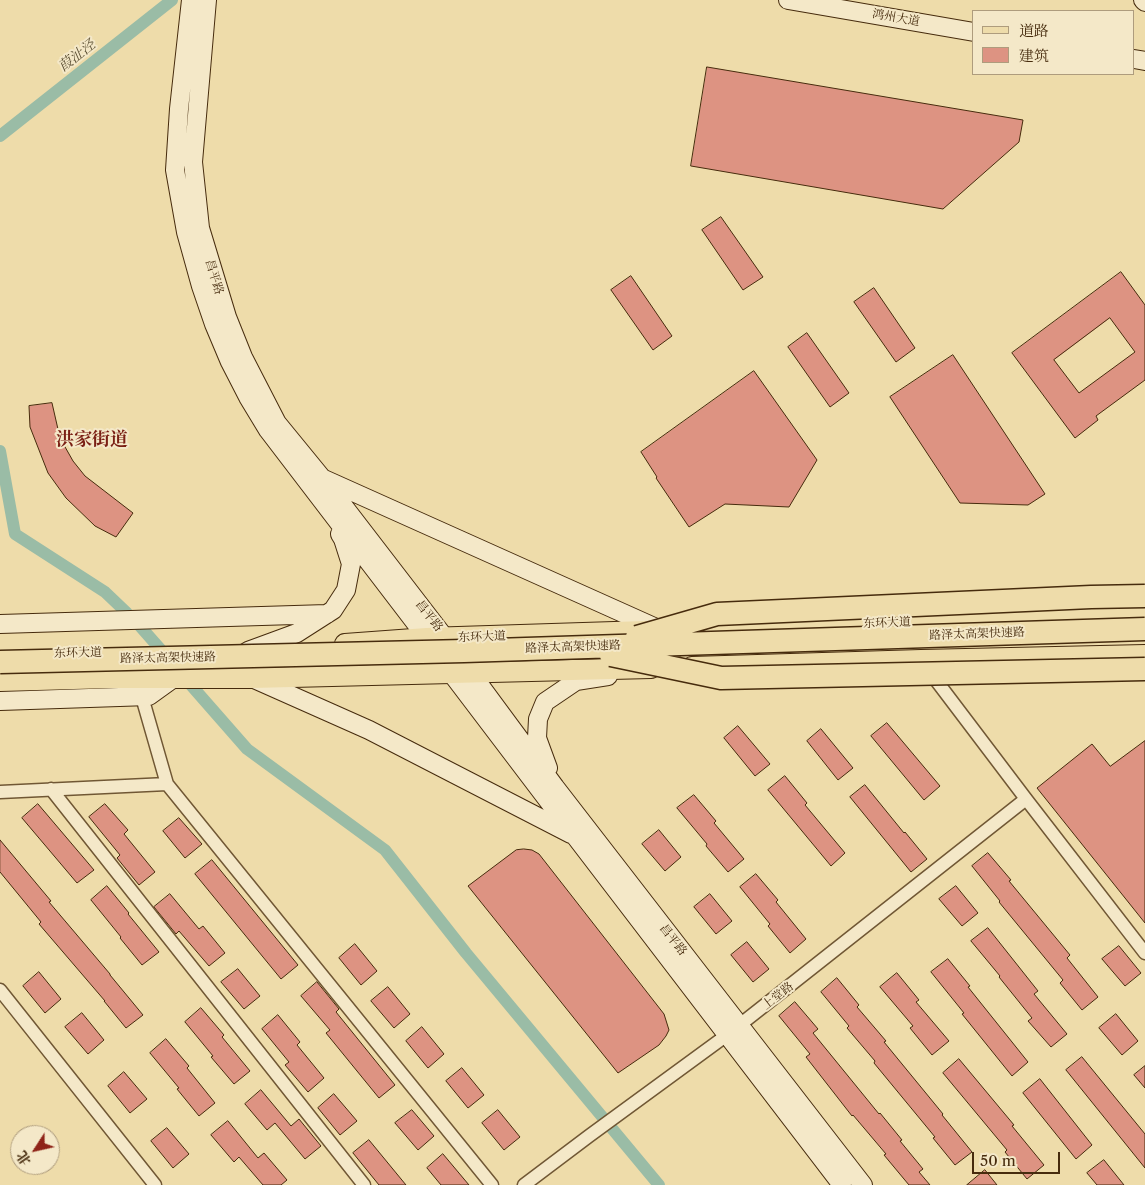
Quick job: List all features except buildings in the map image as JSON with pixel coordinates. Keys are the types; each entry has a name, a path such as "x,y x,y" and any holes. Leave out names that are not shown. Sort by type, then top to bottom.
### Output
{"highway":[{"path":"608,650 717,614 1081,597 1145,596"},
{"name":"路泽太高架快速路","path":"0,672 1145,629"},
{"name":"路泽太高架快速路","path":"0,662 464,651 1145,640"},
{"path":"608,650 722,678 1145,669"}],"main road":[{"name":"鸿州大道","path":"788,0 972,32"},
{"name":"昌平路","path":"196,2 193,162 200,228 227,317 242,357 278,423 317,483 436,638 574,836 733,1031 863,1185"},
{"path":"248,650 297,633 333,610 346,590 352,564 343,539 317,483"},
{"path":"317,483 664,631"},
{"path":"0,624 327,614"},
{"name":"东环大道","path":"0,655 248,650 436,638 1145,614"},
{"name":"东环大道","path":"0,681 110,678 252,678 1145,654"},
{"path":"555,787 537,738 538,719 545,702 576,681 669,668"},
{"name":"昌平路","path":"461,673 555,787 733,1031 842,1185"},
{"path":"0,701 142,697 149,696 174,678"},
{"path":"252,678 369,730 574,836"}],"street":[{"path":"921,660 1145,953"},
{"path":"142,697 167,784 492,1185"},
{"path":"0,792 167,784"},
{"path":"51,789 364,1185"},
{"name":"上堂路","path":"524,1185 733,1031 1026,799"},
{"path":"0,990 155,1185"}],"waterway":[{"name":"葭沚泾","path":"0,136 172,0"},
{"path":"0,451 15,534 105,592 127,613"},
{"path":"139,625 169,659"},
{"path":"183,676 247,749 385,850 466,953 659,1185"}],"district":[{"name":"洪家街道","path":"92,440"}]}
